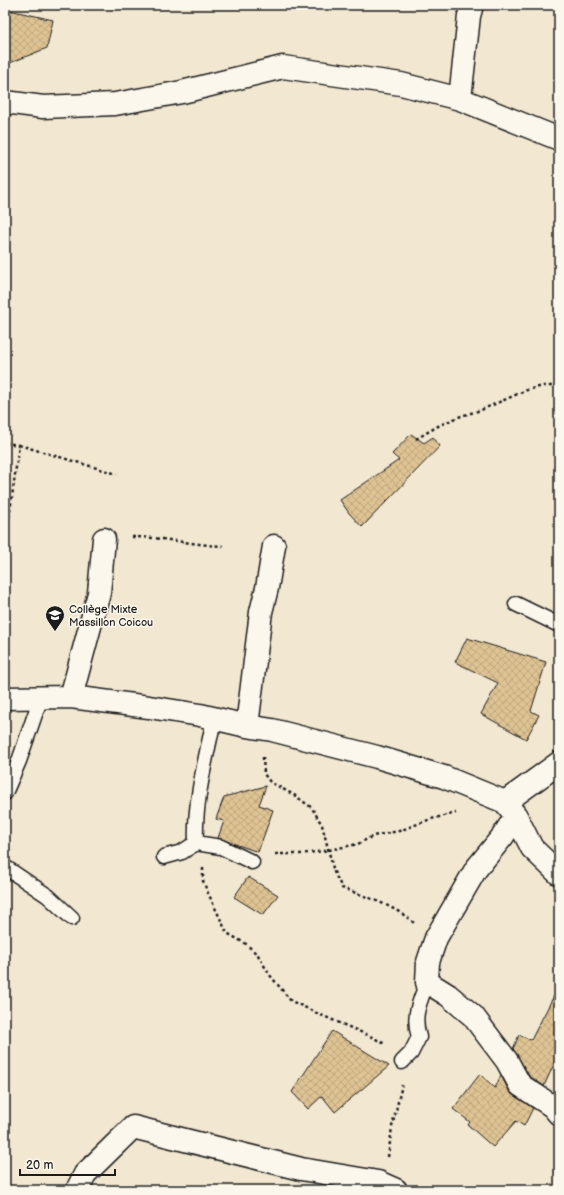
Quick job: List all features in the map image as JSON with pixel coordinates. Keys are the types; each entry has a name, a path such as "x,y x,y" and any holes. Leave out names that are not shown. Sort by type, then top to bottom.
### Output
{"street":[{"path":"460,99 469,16 472,5"},
{"path":"5,102 43,107 115,104 182,92 283,67 401,84 460,99 559,140"},
{"path":"71,697 99,593 104,539"},
{"path":"244,726 261,612 267,588 274,546"},
{"path":"5,698 71,697 149,707 244,726 272,730 444,777 511,809 532,848 559,874"},
{"path":"559,764 511,809 503,836 476,869 436,938 428,962 427,982 448,995 473,1016 507,1061 520,1085 552,1106 559,1114"},
{"path":"77,1190 84,1174 133,1127 301,1169 387,1186"}],"lane":[{"path":"516,604 559,625"},
{"path":"5,793 19,762 41,697"},
{"path":"196,843 195,828 201,782 214,719"},
{"path":"164,856 182,852 196,843 221,847 252,862"},
{"path":"5,867 48,896 72,918"},
{"path":"406,1058 419,1037 416,1026 417,1009 427,982"}],"path":[{"path":"416,439 440,425 481,410 527,390 543,386 559,386"},
{"path":"5,443 19,445 117,474"},
{"path":"5,561 8,519 19,445"},
{"path":"104,539 149,537 210,546 223,546"},
{"path":"244,726 252,744 263,756 264,774 270,782 294,795 312,808 322,825 334,872 342,888 394,909 413,922 424,942 430,958"},
{"path":"252,862 264,859 274,854 300,854 358,844 373,836 399,831 431,819 460,812"},
{"path":"196,843 197,858 204,869 203,881 227,933 246,944 258,955 269,974 291,1001 321,1016 370,1036 411,1060 398,1100 392,1127 388,1158 387,1186"}],"building":[{"path":"5,9 53,20 47,48 5,65"},
{"path":"411,434 424,443 433,437 440,446 362,527 349,513 340,500 399,460 392,454"},
{"path":"467,638 546,662 531,711 539,715 526,739 481,714 498,683 455,662"},
{"path":"266,786 259,805 273,810 258,852 218,838 224,821 216,819 224,797"},
{"path":"248,877 278,895 263,915 234,897"},
{"path":"559,986 559,1053 544,1086 529,1076 513,1049 519,1035 531,1040"},
{"path":"332,1031 389,1066 335,1112 322,1096 308,1109 292,1092"},
{"path":"480,1074 495,1088 501,1075 509,1091 533,1108 524,1126 516,1121 493,1147 468,1125 470,1122 453,1109"}],"place":[{"name":"Collège Mixte Massillon Coicou","path":"55,632"}]}
